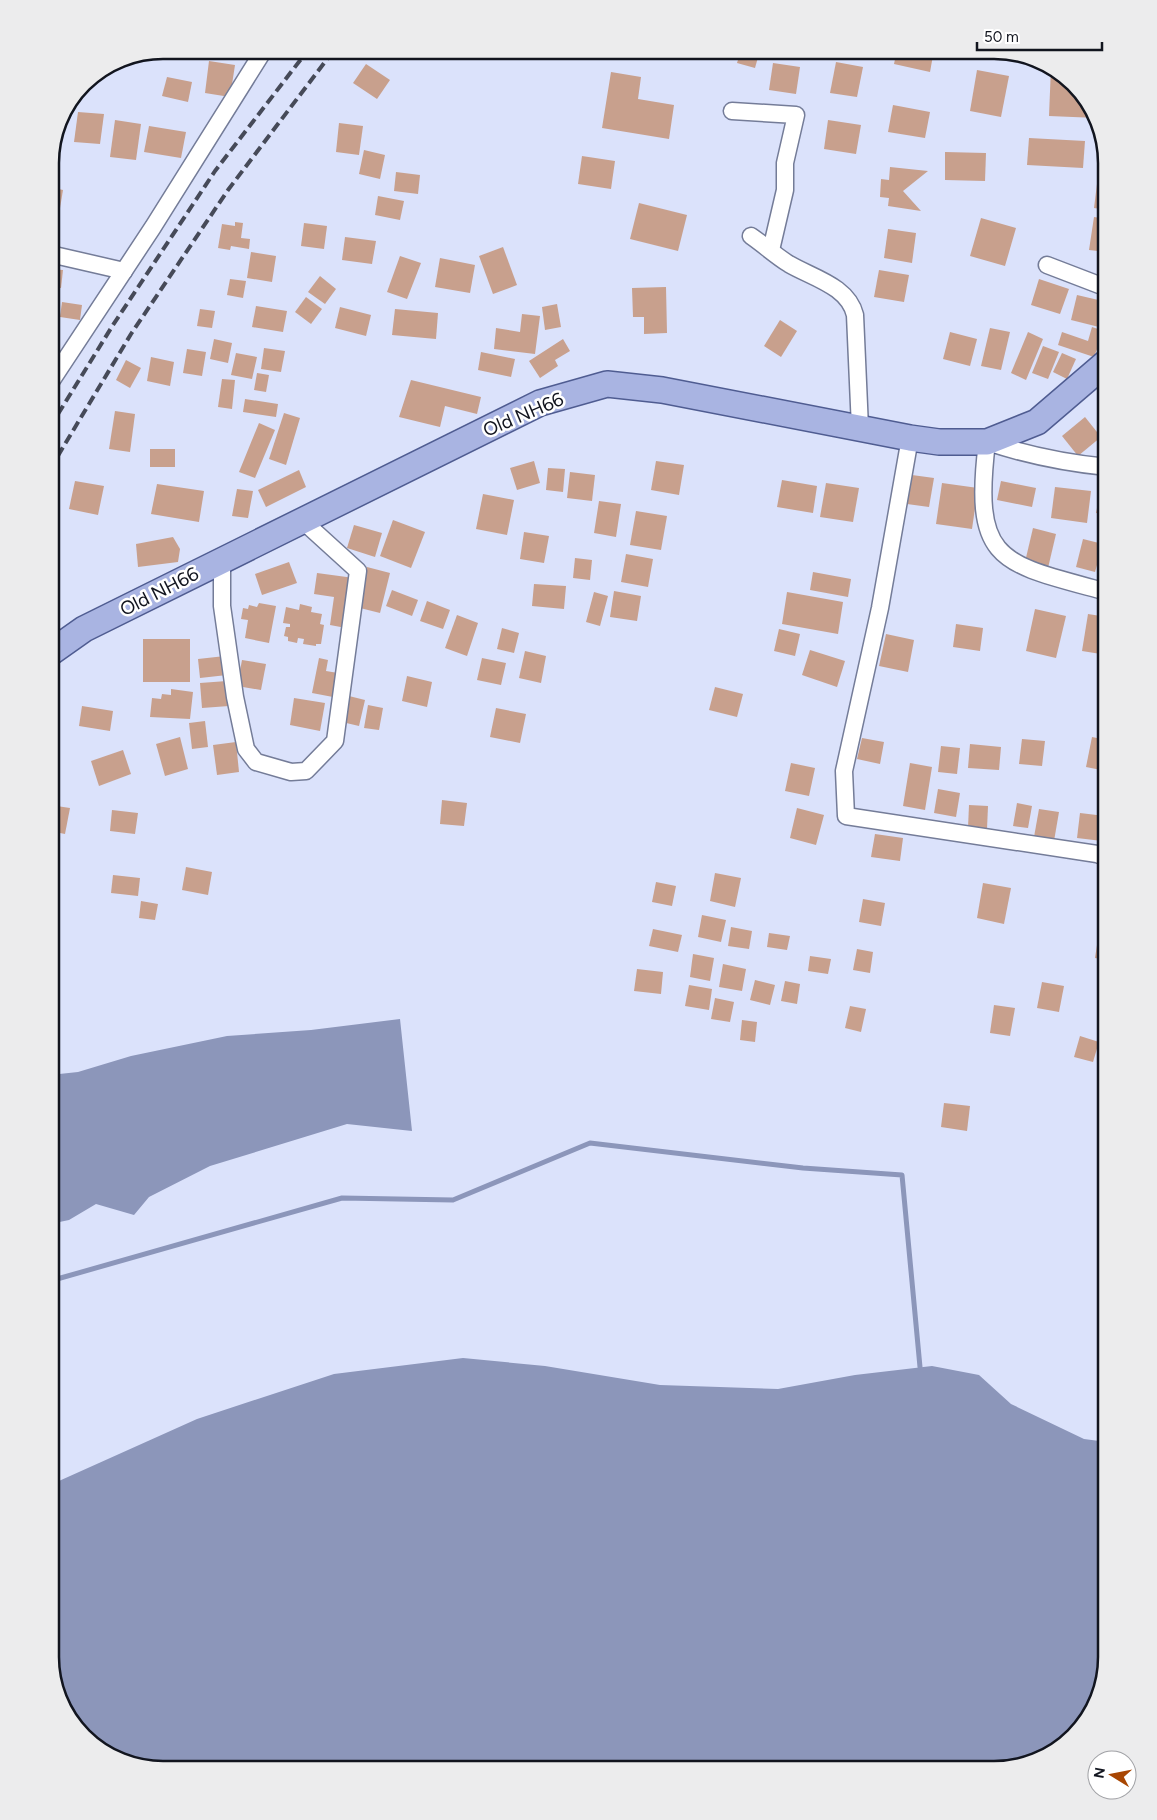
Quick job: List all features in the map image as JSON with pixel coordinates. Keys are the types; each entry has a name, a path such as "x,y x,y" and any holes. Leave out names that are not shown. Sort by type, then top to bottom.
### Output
{"main road":[{"name":"Old NH66","path":"59,647 84,629 540,403 607,384 662,390 910,438 938,442 987,442 1037,422 1098,370"}],"street":[{"path":"59,369 124,271 258,59"},
{"path":"732,111 796,115 785,163 785,190 771,250"},
{"path":"751,236 789,263 831,285 852,302 855,315 860,428"},
{"path":"59,256 124,271"},
{"path":"1047,266 1098,285"},
{"path":"910,438 880,608 844,771 846,816 1098,854"},
{"path":"1098,466 1072,464 1027,455 987,442 984,474 984,513 990,537 1004,556 1028,570 1098,589"},
{"path":"222,560 222,606 235,697 246,749 256,762 291,772 306,771 335,741 358,571 303,521"}],"water":[{"path":"400,1019 412,1131 347,1124 210,1166 149,1197 134,1215 96,1204 69,1220 59,1222 59,1074 78,1072 131,1056 227,1036 311,1030"},
{"path":"463,1358 545,1366 660,1385 778,1389 855,1375 932,1366 979,1375 1011,1404 1084,1439 1098,1441 1098,1657 1096,1678 1088,1703 1072,1726 1052,1744 1028,1756 994,1761 156,1761 129,1756 105,1744 76,1715 64,1691 61,1678 59,1664 59,1481 197,1419 334,1374"}],"building":[{"path":"738,59 758,59 755,68 737,63"},
{"path":"895,59 932,59 930,72 894,64"},
{"path":"209,61 235,65 230,97 205,93"},
{"path":"836,62 863,67 857,97 830,93"},
{"path":"773,63 800,67 796,94 769,90"},
{"path":"366,64 390,80 377,99 353,83"},
{"path":"977,70 1009,76 1001,117 970,111"},
{"path":"611,72 641,77 638,99 674,105 669,139 602,128"},
{"path":"1051,75 1072,94 1088,118 1049,116"},
{"path":"167,77 192,82 188,102 162,96"},
{"path":"893,105 930,112 925,138 888,132"},
{"path":"78,112 104,114 100,144 74,142"},
{"path":"115,120 141,124 136,160 110,157"},
{"path":"828,120 861,125 856,154 824,149"},
{"path":"339,123 363,126 359,155 336,152"},
{"path":"149,126 186,132 181,158 144,152"},
{"path":"1029,138 1085,141 1083,168 1027,165"},
{"path":"364,150 385,155 380,179 359,174"},
{"path":"945,152 986,153 985,181 945,180"},
{"path":"582,156 615,161 611,189 578,184"},
{"path":"890,167 928,171 903,191 921,211 888,206 889,198 880,197 881,179 889,180"},
{"path":"396,172 420,175 418,194 394,191"},
{"path":"1098,176 1098,209 1094,208"},
{"path":"59,189 63,190 59,214"},
{"path":"378,196 404,201 400,220 375,215"},
{"path":"639,203 687,215 678,251 630,239"},
{"path":"1094,217 1098,218 1098,251 1089,250"},
{"path":"981,218 1016,228 1005,266 970,256"},
{"path":"235,222 243,223 241,238 250,239 249,249 231,246 230,250 218,248 222,224 235,226"},
{"path":"304,223 327,226 324,249 301,246"},
{"path":"888,229 916,233 912,263 884,258"},
{"path":"345,237 376,241 372,264 342,260"},
{"path":"503,247 517,285 493,294 479,256"},
{"path":"251,252 276,256 272,282 247,278"},
{"path":"400,256 421,263 407,299 387,292"},
{"path":"440,258 475,265 470,293 435,287"},
{"path":"59,270 63,270 61,288 59,288"},
{"path":"879,270 909,275 904,302 874,297"},
{"path":"320,276 336,289 325,304 308,292"},
{"path":"230,279 246,281 243,298 227,295"},
{"path":"1039,279 1069,289 1060,314 1031,305"},
{"path":"666,287 667,333 644,334 644,317 633,317 632,288"},
{"path":"1077,295 1098,300 1098,327 1071,320"},
{"path":"306,297 322,309 311,324 295,312"},
{"path":"62,302 82,305 80,320 60,317"},
{"path":"557,304 561,327 545,330 542,307"},
{"path":"256,306 287,311 283,332 252,327"},
{"path":"340,307 371,315 366,336 335,328"},
{"path":"200,309 215,311 212,328 197,326"},
{"path":"395,309 438,313 436,339 392,335"},
{"path":"522,314 540,316 535,354 494,349 496,328 520,332"},
{"path":"780,320 797,331 781,357 764,346"},
{"path":"1092,327 1098,329 1098,347 1094,357 1058,345 1062,332 1088,341"},
{"path":"990,328 1010,332 1001,370 981,366"},
{"path":"950,332 977,339 970,366 943,359"},
{"path":"1028,332 1043,339 1026,380 1011,373"},
{"path":"214,339 232,343 228,363 210,359"},
{"path":"563,339 570,351 555,360 558,366 540,378 529,361"},
{"path":"1043,346 1059,352 1048,379 1032,373"},
{"path":"264,348 285,351 281,372 261,369"},
{"path":"187,349 206,352 202,376 183,373"},
{"path":"481,352 515,359 511,377 478,370"},
{"path":"236,353 257,357 252,379 231,375"},
{"path":"1062,353 1076,359 1067,379 1053,372"},
{"path":"151,357 174,362 170,386 147,381"},
{"path":"126,360 141,368 130,388 116,380"},
{"path":"257,373 269,375 266,392 254,390"},
{"path":"222,379 235,380 232,409 218,407"},
{"path":"411,380 481,397 477,414 445,406 440,427 399,417"},
{"path":"245,399 278,404 276,417 243,412"},
{"path":"115,411 135,414 130,452 109,449"},
{"path":"284,413 300,418 286,465 269,459"},
{"path":"1085,417 1098,433 1098,439 1078,456 1062,436"},
{"path":"259,423 275,430 255,478 239,472"},
{"path":"150,449 175,449 175,467 150,467"},
{"path":"534,461 540,483 517,490 510,468"},
{"path":"656,461 684,465 679,495 651,490"},
{"path":"548,468 565,469 563,492 546,490"},
{"path":"299,470 306,487 266,507 258,490"},
{"path":"570,472 595,475 592,501 567,498"},
{"path":"912,475 934,478 929,507 907,504"},
{"path":"782,480 817,486 813,513 777,507"},
{"path":"75,481 104,486 98,515 69,509"},
{"path":"1001,481 1036,488 1032,507 997,500"},
{"path":"826,483 859,488 853,522 820,517"},
{"path":"942,483 978,488 972,529 936,524"},
{"path":"157,484 204,491 199,522 151,514"},
{"path":"1055,487 1091,491 1087,523 1051,518"},
{"path":"237,489 253,491 248,518 232,516"},
{"path":"483,494 514,500 507,535 476,529"},
{"path":"599,501 621,504 616,537 594,533"},
{"path":"636,511 667,516 661,550 630,545"},
{"path":"393,520 425,532 411,568 380,556"},
{"path":"354,525 382,533 375,557 347,548"},
{"path":"1033,528 1056,534 1048,568 1025,562"},
{"path":"524,532 549,536 544,563 520,559"},
{"path":"173,537 180,549 178,562 138,567 136,544"},
{"path":"1083,539 1098,543 1098,562 1095,572 1076,567"},
{"path":"626,554 653,559 648,587 621,582"},
{"path":"575,558 592,560 590,580 573,578"},
{"path":"289,562 297,583 262,595 255,574"},
{"path":"367,567 390,573 380,613 356,607"},
{"path":"813,572 851,579 848,597 810,590"},
{"path":"317,573 354,578 346,628 330,625 334,597 314,594"},
{"path":"534,584 566,586 564,609 532,606"},
{"path":"392,590 418,600 412,616 386,606"},
{"path":"614,591 641,596 637,621 610,617"},
{"path":"594,592 608,596 600,626 586,622"},
{"path":"787,592 843,602 838,634 782,624"},
{"path":"427,601 450,610 443,629 420,621"},
{"path":"259,603 276,606 269,643 245,638 248,620 241,619 243,608 248,609 249,605 257,607"},
{"path":"300,604 312,607 311,612 322,614 320,624 324,625 321,644 316,644 316,646 303,644 304,639 298,638 297,643 288,641 288,637 284,636 286,627 290,627 290,624 283,623 286,607 299,610"},
{"path":"1035,609 1066,616 1056,658 1026,651"},
{"path":"1088,614 1098,616 1098,654 1082,651"},
{"path":"457,615 478,623 467,656 445,648"},
{"path":"956,624 983,628 980,651 953,647"},
{"path":"502,628 519,633 514,653 497,649"},
{"path":"779,629 800,634 795,656 774,651"},
{"path":"886,634 914,640 908,672 879,666"},
{"path":"143,639 190,639 190,682 143,682"},
{"path":"810,650 845,661 837,687 802,675"},
{"path":"525,651 546,656 541,683 519,678"},
{"path":"225,656 227,675 200,678 198,659"},
{"path":"319,658 328,660 326,671 338,673 333,697 312,693"},
{"path":"482,658 506,663 501,685 477,680"},
{"path":"242,660 266,664 261,690 237,686"},
{"path":"407,676 432,682 427,707 402,701"},
{"path":"227,681 229,706 202,708 200,683"},
{"path":"715,687 743,694 737,717 709,710"},
{"path":"171,689 193,692 190,719 150,717 152,698 161,699 162,694 171,695"},
{"path":"349,696 365,700 359,726 342,722"},
{"path":"294,698 325,703 320,731 290,725"},
{"path":"368,705 383,708 379,730 364,728"},
{"path":"82,706 113,711 110,731 79,726"},
{"path":"496,708 526,714 520,743 490,737"},
{"path":"205,721 208,747 192,749 189,723"},
{"path":"180,737 188,769 165,776 156,744"},
{"path":"1092,737 1098,738 1098,769 1086,767"},
{"path":"862,738 884,742 880,764 857,759"},
{"path":"1022,739 1045,741 1042,766 1019,764"},
{"path":"236,742 239,772 217,775 213,745"},
{"path":"970,744 1001,747 999,770 968,768"},
{"path":"941,746 960,748 957,774 938,772"},
{"path":"123,750 131,774 99,786 91,761"},
{"path":"791,763 815,768 809,796 785,791"},
{"path":"910,763 932,767 925,810 903,806"},
{"path":"938,789 960,793 956,817 934,813"},
{"path":"442,800 467,803 464,826 440,824"},
{"path":"1017,803 1032,806 1028,828 1013,826"},
{"path":"969,805 988,806 987,829 968,828"},
{"path":"59,806 70,808 65,834 59,833"},
{"path":"797,808 824,815 816,845 790,838"},
{"path":"1039,809 1059,812 1054,841 1034,837"},
{"path":"112,810 138,813 135,834 110,831"},
{"path":"1080,813 1098,815 1098,841 1077,838"},
{"path":"875,834 903,838 900,861 871,857"},
{"path":"186,867 212,872 208,895 182,890"},
{"path":"715,873 741,878 735,907 710,901"},
{"path":"113,875 140,878 138,896 111,893"},
{"path":"656,882 676,886 672,906 652,902"},
{"path":"983,883 1011,888 1004,924 977,918"},
{"path":"863,899 885,903 881,926 859,922"},
{"path":"141,901 158,904 155,920 139,918"},
{"path":"702,915 726,920 721,942 698,937"},
{"path":"731,927 752,931 749,949 728,946"},
{"path":"653,929 682,935 678,952 649,946"},
{"path":"769,933 790,936 787,950 767,947"},
{"path":"1098,938 1098,958 1095,958"},
{"path":"857,949 873,952 870,973 853,970"},
{"path":"693,954 714,958 710,981 690,977"},
{"path":"810,956 831,959 828,974 808,971"},
{"path":"723,964 746,969 742,991 719,987"},
{"path":"637,969 663,972 661,994 634,991"},
{"path":"755,980 775,985 770,1005 750,1000"},
{"path":"785,981 800,984 797,1004 781,1001"},
{"path":"1042,982 1064,986 1059,1012 1037,1008"},
{"path":"689,985 712,989 709,1010 685,1006"},
{"path":"715,998 734,1002 730,1022 711,1019"},
{"path":"994,1005 1015,1008 1010,1036 990,1033"},
{"path":"850,1006 866,1009 861,1032 845,1028"},
{"path":"742,1020 757,1022 755,1042 740,1040"},
{"path":"1080,1036 1098,1042 1093,1062 1074,1057"},
{"path":"944,1103 970,1106 967,1131 941,1127"}],"waterway":[{"path":"59,1278 342,1198 453,1200 590,1143 803,1168 902,1175 920,1367"}],"railway":[{"path":"59,412 113,325 215,171 301,59"},
{"path":"59,454 131,334 228,190 327,59"}]}
